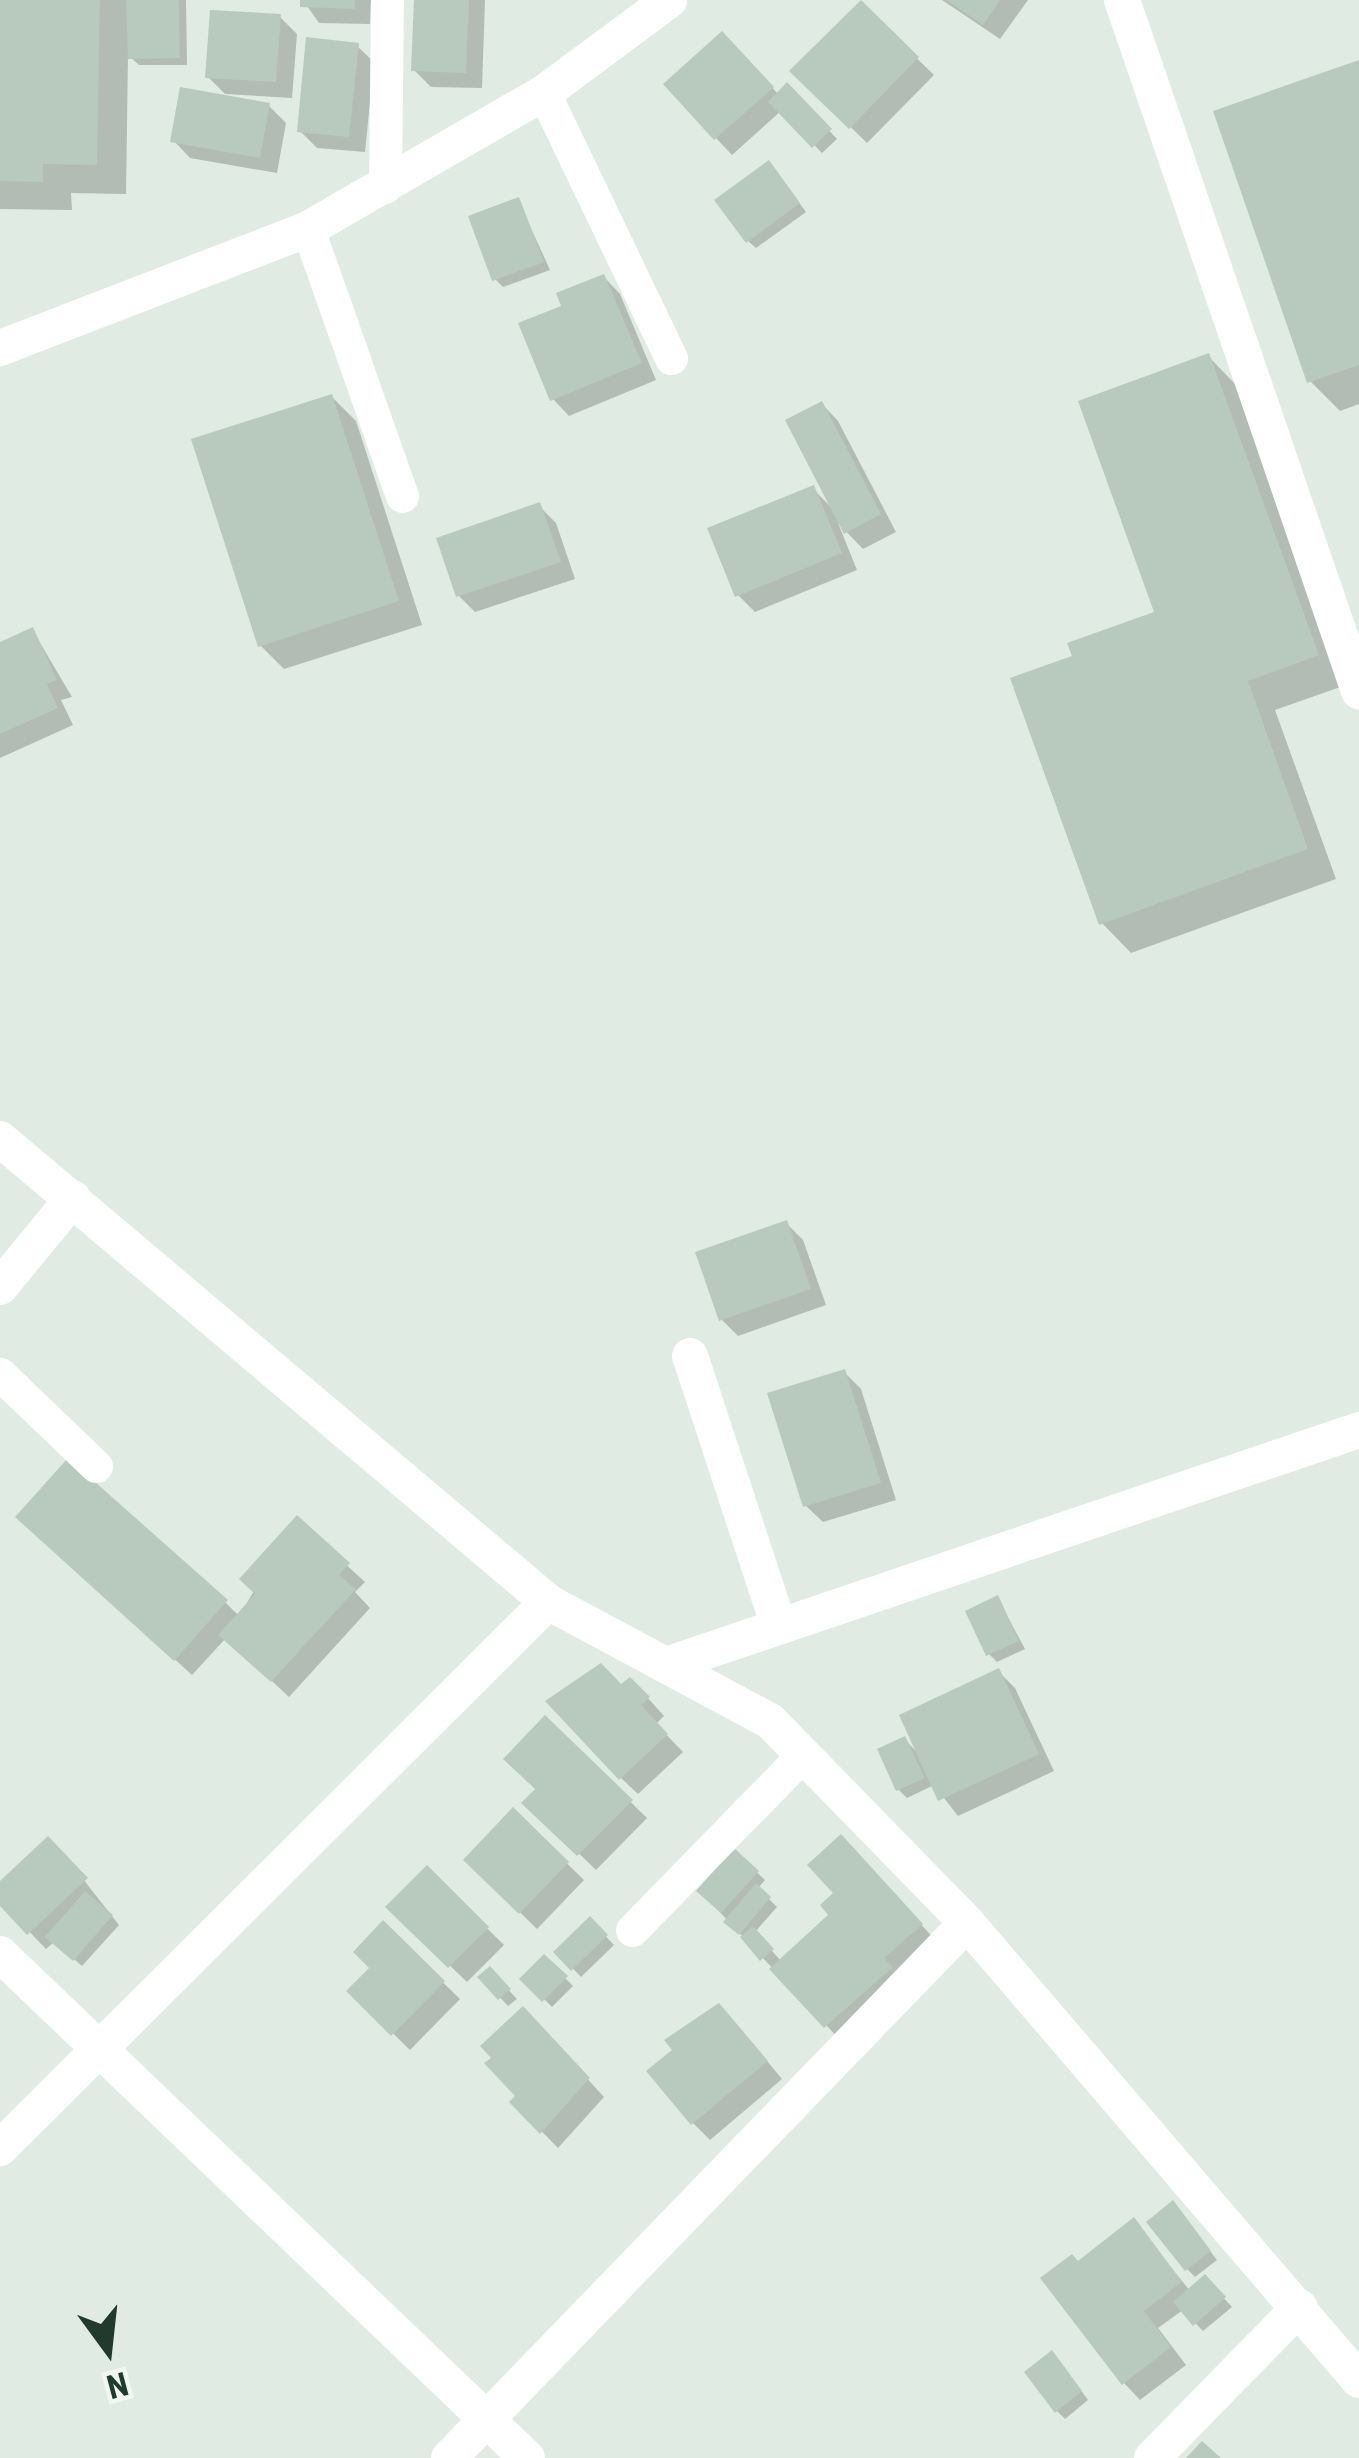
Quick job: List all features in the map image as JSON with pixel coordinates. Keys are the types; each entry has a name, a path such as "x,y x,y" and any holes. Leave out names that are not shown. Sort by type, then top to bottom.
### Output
{"street":[{"path":"0,348 308,229 544,93 669,0"},
{"path":"1122,0 1359,691"},
{"path":"0,1139 548,1602 770,1720 967,1923 1359,2380"},
{"path":"0,1287 73,1198"},
{"path":"690,1356 779,1627"},
{"path":"666,1665 1359,1430"},
{"path":"0,2148 99,2044 548,1602"},
{"path":"449,2458 967,1923"},
{"path":"0,1954 527,2458"},
{"path":"1152,2458 1300,2307"}],"lane":[{"path":"385,187 387,0"},
{"path":"544,93 671,358"},
{"path":"308,229 402,496"},
{"path":"0,1374 96,1466"},
{"path":"632,1930 802,1756"}],"building":[{"path":"0,0 100,0 97,165 43,164 43,182 0,181"},
{"path":"126,0 179,0 180,58 128,59"},
{"path":"300,0 355,0 355,9 300,7"},
{"path":"414,0 469,0 466,73 411,71"},
{"path":"861,0 919,57 849,129 789,71"},
{"path":"946,0 1000,0 983,25"},
{"path":"210,10 281,14 276,82 205,78"},
{"path":"722,31 774,87 714,140 663,84"},
{"path":"306,37 359,43 349,137 297,132"},
{"path":"1359,60 1359,365 1307,383 1213,111"},
{"path":"787,82 832,129 812,148 768,102"},
{"path":"180,87 270,103 260,158 170,142"},
{"path":"769,160 800,203 746,243 714,200"},
{"path":"519,197 544,262 492,281 468,216"},
{"path":"604,274 642,363 550,401 518,323 561,306 556,293"},
{"path":"1209,353 1319,655 1248,681 1308,849 1099,925 1010,678 1072,656 1067,643 1154,612 1078,401"},
{"path":"332,394 399,601 258,647 191,439"},
{"path":"822,401 881,514 844,534 785,420"},
{"path":"814,485 842,553 735,597 707,528"},
{"path":"540,502 561,562 456,597 436,538"},
{"path":"33,627 57,680 47,684 58,708 0,734 0,642"},
{"path":"787,1220 811,1289 719,1321 695,1252"},
{"path":"845,1369 881,1483 803,1507 767,1393"},
{"path":"68,1458 228,1600 174,1661 15,1517"},
{"path":"297,1515 350,1563 339,1575 356,1589 271,1682 218,1635 255,1594 239,1579"},
{"path":"998,1595 1019,1641 986,1656 965,1611"},
{"path":"601,1663 621,1684 630,1677 650,1697 641,1705 668,1734 619,1780 545,1701"},
{"path":"999,1668 1039,1754 938,1801 899,1715"},
{"path":"545,1715 633,1800 577,1856 521,1803 535,1789 503,1759"},
{"path":"905,1736 925,1778 896,1791 877,1749"},
{"path":"513,1807 569,1862 519,1914 463,1860"},
{"path":"841,1834 923,1924 884,1958 893,1967 824,2028 769,1969 828,1915 820,1905 833,1893 807,1865"},
{"path":"48,1836 88,1878 27,1935 0,1906 0,1881"},
{"path":"734,1848 759,1871 721,1913 696,1891"},
{"path":"427,1865 489,1927 448,1968 385,1907"},
{"path":"756,1883 771,1897 739,1935 723,1922"},
{"path":"85,1891 113,1915 73,1961 45,1937"},
{"path":"590,1916 608,1935 571,1971 553,1952"},
{"path":"383,1920 445,1981 391,2036 346,1991 369,1968 353,1952"},
{"path":"753,1926 774,1949 760,1961 740,1937"},
{"path":"544,1954 568,1976 542,2002 519,1979"},
{"path":"490,1966 511,1989 498,2000 477,1977"},
{"path":"719,2003 768,2061 691,2125 646,2071 672,2050 664,2040"},
{"path":"523,2006 590,2078 540,2134 509,2102 515,2096 484,2063 491,2058 480,2046"},
{"path":"1173,2200 1211,2251 1185,2271 1146,2222"},
{"path":"1134,2217 1182,2282 1144,2311 1171,2347 1122,2385 1040,2278 1072,2254 1078,2261"},
{"path":"1205,2274 1226,2297 1193,2326 1173,2302"},
{"path":"1052,2350 1082,2391 1055,2413 1024,2372"},
{"path":"1202,2441 1221,2458 1186,2458"}]}
